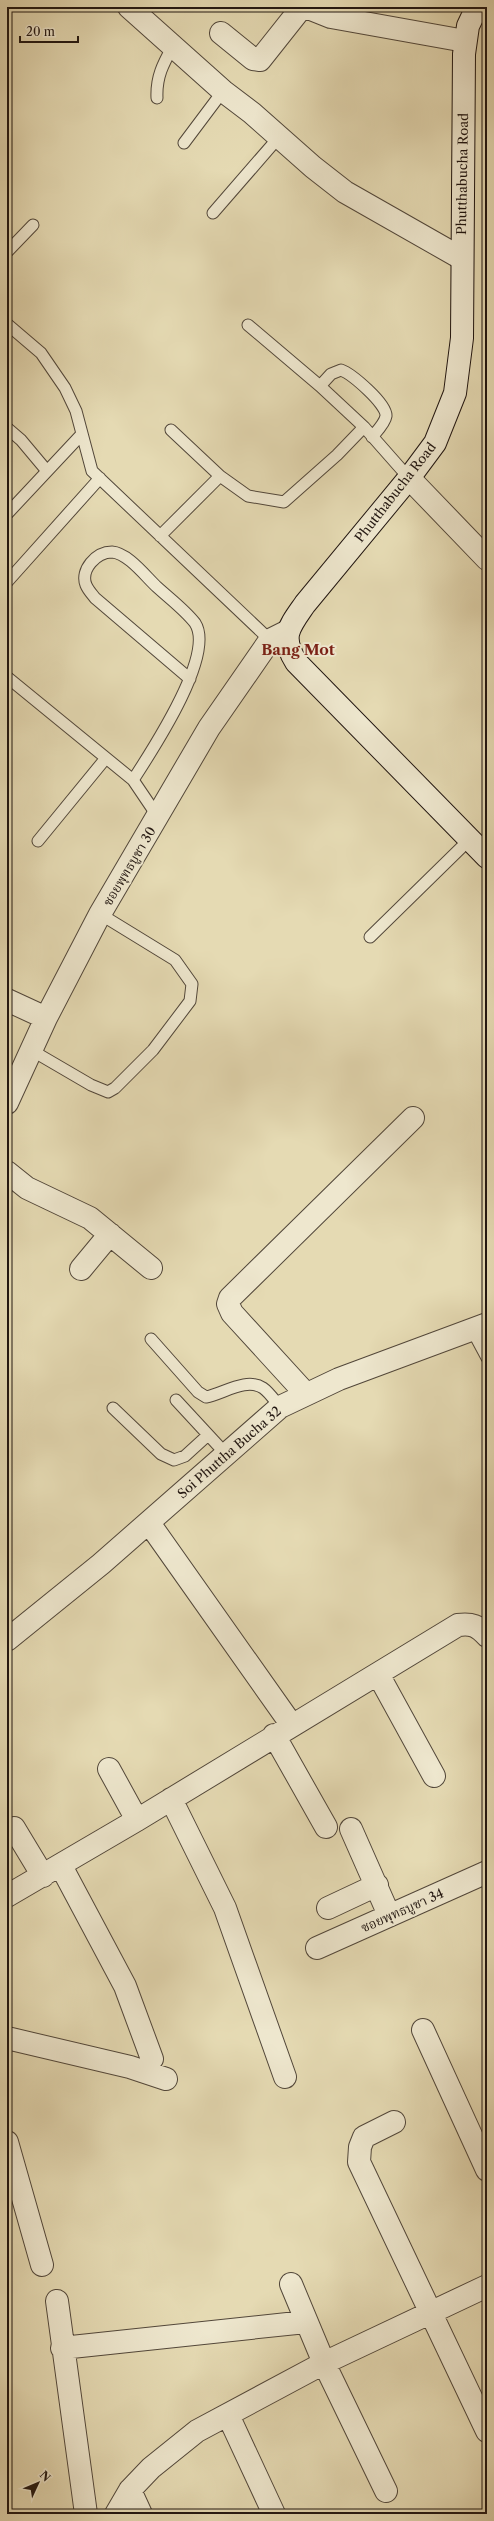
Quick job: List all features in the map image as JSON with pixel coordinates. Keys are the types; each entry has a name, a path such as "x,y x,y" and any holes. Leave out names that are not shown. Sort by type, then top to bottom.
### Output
{"street":[{"path":"129,7 223,91 252,112 279,137 345,192 461,258"},
{"path":"221,33 253,59 260,60 302,7"},
{"path":"306,7 331,17 465,41"},
{"name":"Phutthabucha Road","path":"279,636 409,478 435,444 455,393 462,338 461,258 465,41 468,26 477,7"},
{"path":"409,478 487,559"},
{"path":"279,636 286,640 289,651 296,662 487,856"},
{"name":"ซอยพุทธบูชา 30","path":"7,1102 46,1018 100,914 209,728 279,636"},
{"path":"7,1000 46,1018"},
{"path":"306,1394 232,1312 228,1304 230,1298 413,1118"},
{"path":"7,1172 27,1188 85,1215 151,1268"},
{"path":"81,1269 110,1234"},
{"name":"Soi Phuttha Bucha 32","path":"7,1640 149,1523 226,1453 280,1407 306,1394 479,1327"},
{"path":"149,1523 283,1730 326,1827"},
{"path":"7,1896 137,1820 458,1625 469,1623 479,1627 487,1636"},
{"path":"378,1674 434,1776"},
{"path":"109,1769 137,1820"},
{"path":"171,1799 225,1908 285,2077"},
{"path":"14,1828 52,1871 119,1974 152,2059"},
{"path":"351,1829 389,1915"},
{"name":"ซอยพุทธบูชา 34","path":"317,1948 487,1872"},
{"path":"328,1908 377,1885"},
{"path":"423,2030 487,2170"},
{"path":"7,2038 130,2067 166,2079"},
{"path":"394,2122 364,2137 360,2147 359,2162 428,2312 487,2431"},
{"path":"7,2142 42,2265"},
{"path":"291,2284 324,2363 386,2491"},
{"path":"116,2514 130,2490 150,2468 197,2431 324,2363 428,2312 487,2286"},
{"path":"57,2301 62,2348 86,2514"},
{"path":"62,2348 306,2322"},
{"path":"228,2415 274,2514"},
{"path":"130,2490 141,2514"}],"lane":[{"path":"157,98 159,71 173,46"},
{"path":"184,143 223,91"},
{"path":"214,213 279,137"},
{"path":"7,252 33,225"},
{"path":"7,324 41,352 65,388 76,411 92,471 160,536 279,636"},
{"path":"248,325 320,386 364,427 409,478"},
{"path":"320,386 331,374 341,370 348,373 372,395 382,406 386,417 372,437"},
{"path":"171,430 220,476 248,496 284,502 337,455 364,427"},
{"path":"7,428 21,440 47,471"},
{"path":"7,514 81,434"},
{"path":"160,536 220,476"},
{"path":"7,582 100,478"},
{"path":"133,780 158,740 190,679 199,641 195,624 128,559 113,552 98,555 90,563 85,574 86,585 95,598 190,679"},
{"path":"7,677 133,780 158,817"},
{"path":"38,841 106,758"},
{"path":"370,937 470,839"},
{"path":"31,1050 91,1085 108,1092 115,1088 152,1050 190,1001 192,984 175,960 100,914"},
{"path":"479,1327 487,1358"},
{"path":"151,1339 206,1398 234,1387 253,1384 263,1388 280,1407"},
{"path":"176,1400 226,1453"},
{"path":"113,1408 161,1454 174,1460 185,1456 208,1435"}],"district":[{"name":"Bang Mot","path":"298,650"}]}
